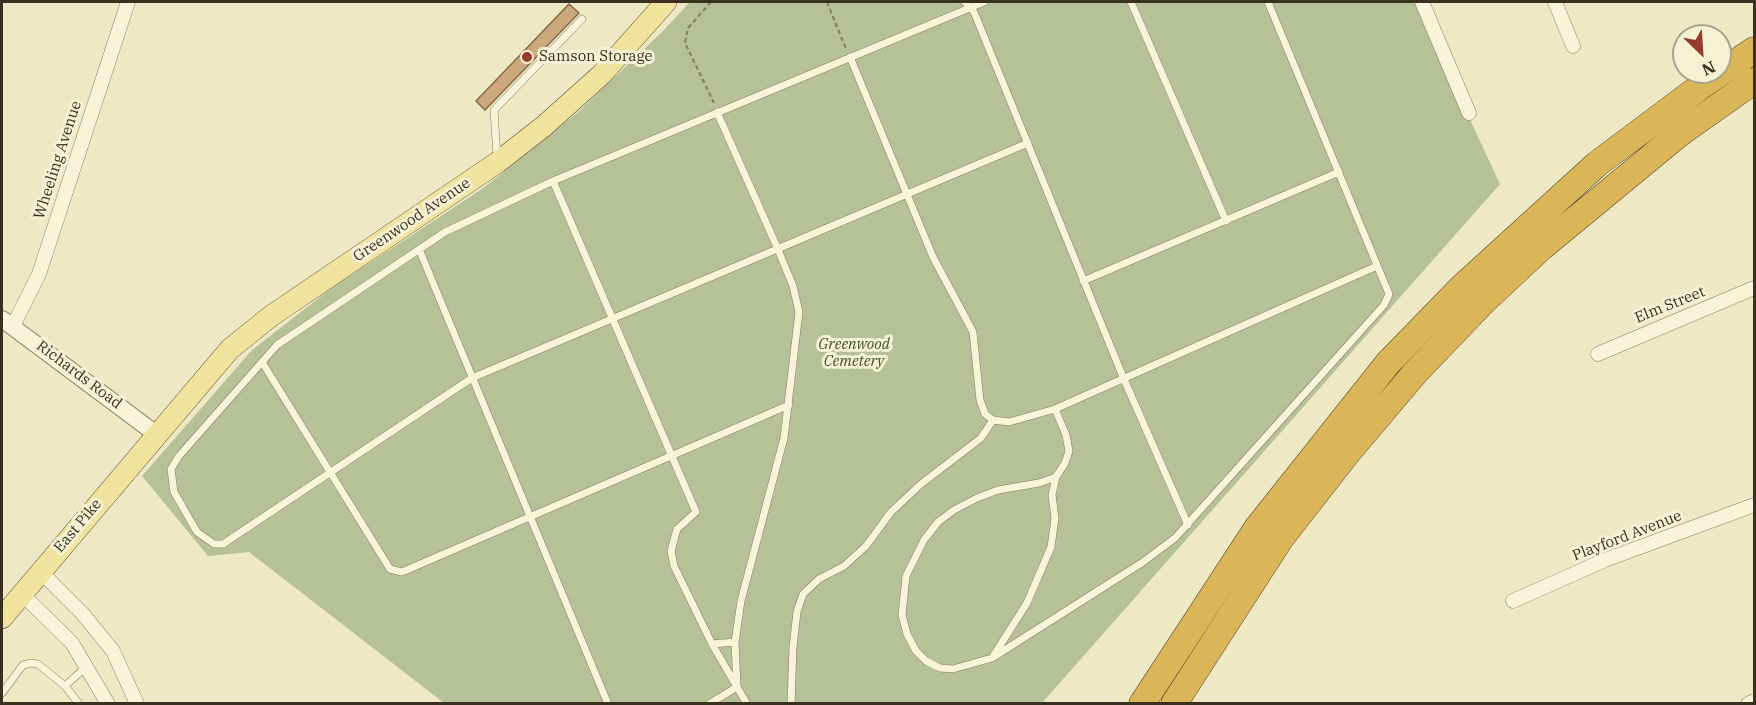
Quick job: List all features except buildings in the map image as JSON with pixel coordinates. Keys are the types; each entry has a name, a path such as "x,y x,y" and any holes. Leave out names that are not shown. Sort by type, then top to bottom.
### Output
{"highway":[{"path":"1142,704 1257,528 1388,363 1462,287 1597,164 1701,86 1755,50"},
{"path":"1174,704 1281,538 1349,451 1415,373 1483,302 1542,247 1679,134 1755,81"}],"main road":[{"name":"Greenwood Avenue","path":"156,434 230,349 271,316 498,162 544,126 602,74 660,4"},
{"name":"East Pike","path":"2,618 156,434"}],"street":[{"name":"Wheeling Avenue","path":"7,322 39,274 128,2"},
{"path":"1422,2 1469,113"},
{"path":"1555,2 1573,46"},
{"name":"Elm Street","path":"1598,354 1755,288"},
{"name":"Richards Road","path":"7,322 156,434"},
{"name":"Playford Avenue","path":"1513,601 1605,560 1755,505"},
{"path":"40,571 82,613 113,651 137,704"},
{"path":"22,594 72,643 108,704"},
{"path":"1748,704 1755,701"}],"lane":[{"path":"984,2 968,4 850,57 553,181 470,219 419,249 277,345 179,456 171,469 174,492 192,525 205,539 214,544 223,544 472,378 777,247 1028,143"},
{"path":"1131,2 1226,221"},
{"path":"1056,477 1039,483 999,490 954,510 938,522 924,540 906,576 902,615 907,634 916,651 926,661 940,668 954,669 992,657 1143,562 1188,525 1384,305 1389,294 1268,2"},
{"path":"968,4 1028,143 1123,377 1188,525"},
{"path":"498,162 494,110 582,19"},
{"path":"850,57 933,257 973,332 980,400 985,414 993,420 1009,422 1055,409 1377,266"},
{"path":"717,112 793,286 799,312 784,438 741,601 735,642 737,687"},
{"path":"1083,281 1339,172"},
{"path":"553,181 696,512 677,529 671,551 674,566 712,645 747,704"},
{"path":"419,249 608,704"},
{"path":"262,362 390,569 402,572 789,405"},
{"path":"992,657 1027,603 1051,547 1054,518 1052,495 1056,477 1065,464 1069,451 1066,435 1055,409"},
{"path":"791,704 793,648 803,594 819,579 844,566 866,546 891,512 921,484 981,438 993,420"},
{"path":"712,645 735,642"},
{"path":"2,693 23,665 31,663 38,664 65,686 79,704"},
{"path":"65,686 87,666"},
{"path":"709,704 737,687"}],"path":[{"path":"711,2 688,28 685,43 717,112"},
{"path":"827,2 850,57"}],"green space":[{"name":"Greenwood Cemetery","path":"690,2 1415,2 1500,184 1042,703 444,703 249,552 208,556 142,476 252,350 333,287 482,189 578,112"}],"place":[{"name":"Samson Storage","path":"527,57"}]}
